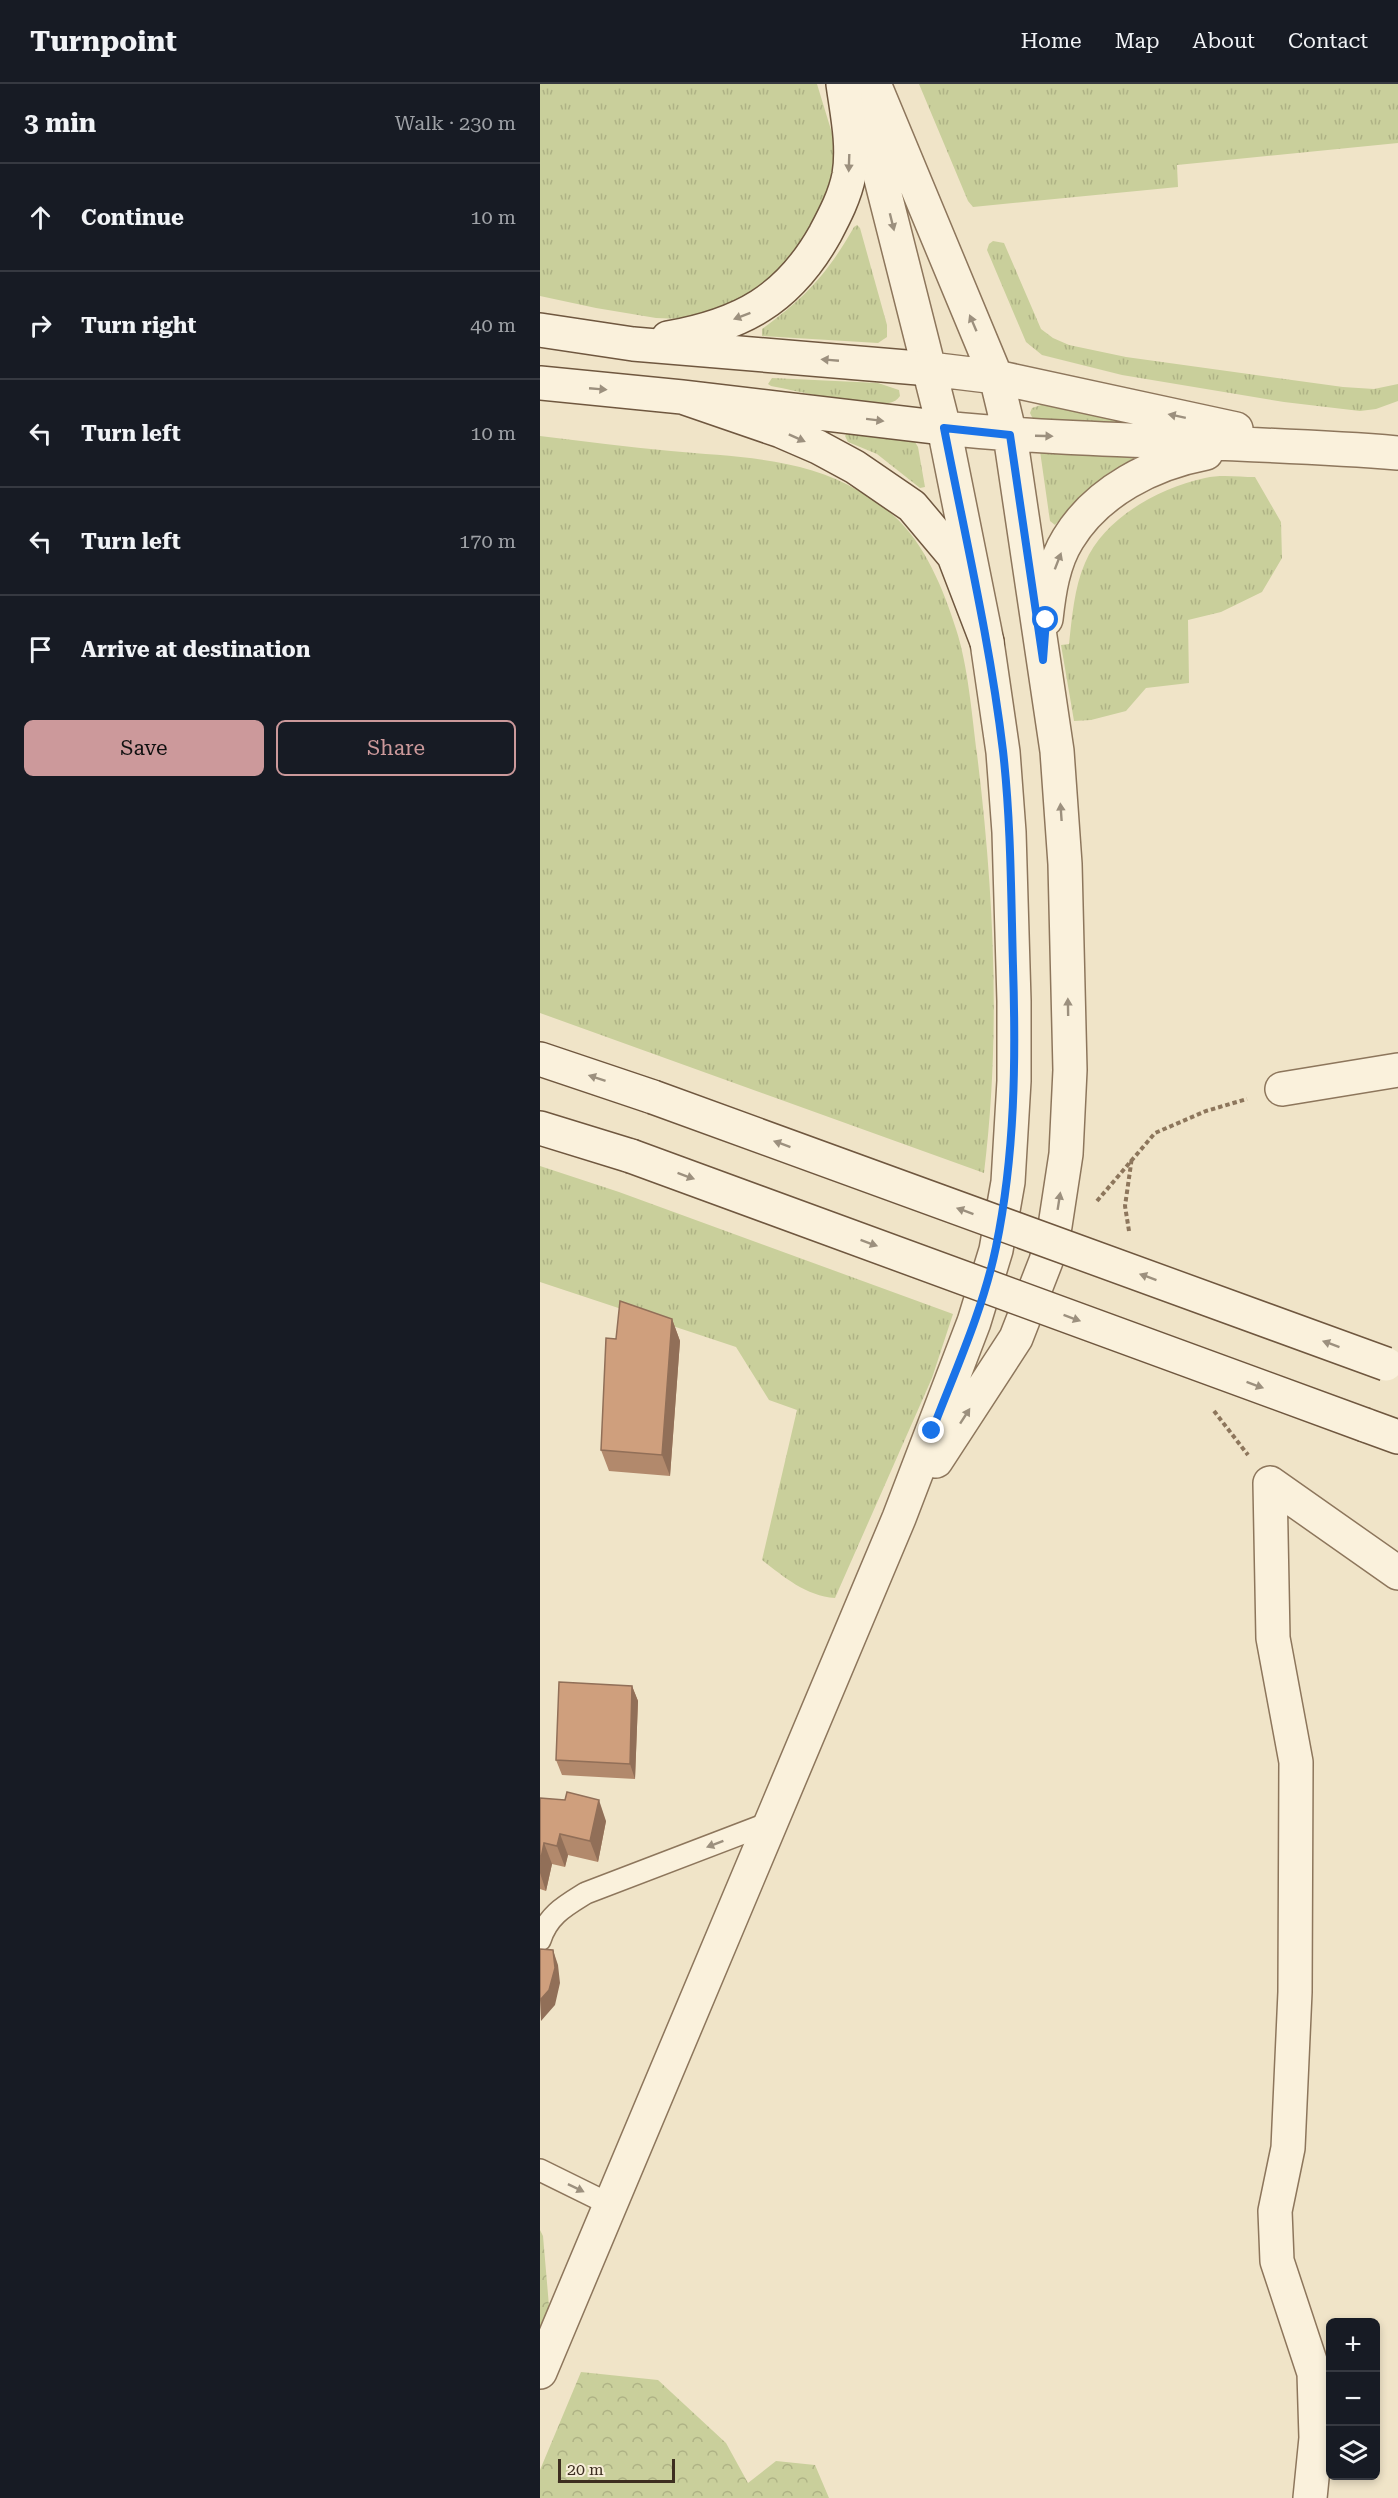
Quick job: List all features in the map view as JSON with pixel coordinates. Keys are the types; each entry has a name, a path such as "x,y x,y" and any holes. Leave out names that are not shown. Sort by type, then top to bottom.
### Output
{"street":[{"path":"633,344 699,333 755,311 790,284 816,250 839,208 849,174 850,137 843,84"},
{"path":"540,2372 899,1518 974,1322 996,1250 1008,1182 1014,1081 1014,1001 1010,832 1003,752 987,642 944,428 857,84"},
{"path":"874,84 996,377 1010,435 1057,751 1065,864 1069,1058 1066,1154 1046,1261 1016,1338 899,1518"},
{"path":"540,330 633,344 930,369 996,377 1317,446"},
{"path":"540,383 1010,435 1317,446 1398,453"},
{"path":"682,397 781,431 818,447 855,467 912,506 954,556 987,642"},
{"path":"1043,660 1048,600 1056,566 1067,540 1079,523 1099,503 1142,473 1179,458 1250,445"},
{"path":"540,1059 653,1097 1392,1366"},
{"path":"1282,1089 1398,1070"},
{"path":"540,1128 631,1156 1398,1437"},
{"path":"1310,2498 1316,2438 1314,2373 1277,2261 1275,2211 1289,2137 1295,1992 1296,1762 1273,1638 1270,1483 1398,1573"}],"lane":[{"path":"540,1940 545,1925 564,1906 586,1893 769,1823"},
{"path":"540,2170 611,2205"}],"path":[{"path":"1054,1226 1088,1212 1155,1133 1206,1111 1282,1089"}],"green space":[{"path":"540,84 817,84 835,143 835,169 828,194 802,243 781,270 733,304 706,315 681,319 656,318 540,296"},
{"path":"919,84 1398,84 1398,143 1177,165 1178,187 973,207 968,201"},
{"path":"857,225 860,228 887,325 887,337 878,343 762,336 762,329 814,284"},
{"path":"993,241 1004,243 1041,329 1053,338 1069,345 1126,357 1343,387 1374,389 1398,384 1398,401 1376,409 1360,411 1284,402 1122,375 1042,355 1026,342 987,250"},
{"path":"772,378 878,383 899,390 900,396 889,403 848,401 771,386 768,384"},
{"path":"1041,405 1161,426 1033,419 1030,413 1032,408"},
{"path":"847,433 909,439 915,442 918,447 925,487 920,488 877,454 848,442 845,436"},
{"path":"540,436 768,460 815,471 859,491 885,508 904,526 924,553 946,599 964,658 983,806 991,911 994,1016 984,1173 540,1013"},
{"path":"1040,451 1138,456 1110,472 1084,493 1055,525 1050,521"},
{"path":"1211,477 1255,477 1281,522 1282,558 1262,592 1221,612 1188,620 1189,683 1146,688 1126,711 1091,720 1074,721 1061,645 1069,644 1074,603 1085,563 1105,532 1135,507 1170,489"},
{"path":"540,1166 619,1192 953,1314 932,1378 835,1598 805,1590 762,1560 797,1410 769,1400 736,1347 540,1282"},
{"path":"540,2230 543,2236 549,2306 540,2329"},
{"path":"581,2372 658,2380 726,2443 748,2483 776,2461 815,2465 829,2498 540,2498 540,2470"}],"building":[{"path":"620,1301 672,1319 662,1455 601,1450 606,1338 616,1339"},
{"path":"559,1682 632,1686 630,1764 556,1760"},
{"path":"567,1792 599,1800 590,1841 560,1834 557,1846 544,1843 540,1863 540,1798 565,1800"},
{"path":"540,1949 553,1950 555,1968 549,1990 540,2000"}],"route":[{"path":"932,1431 974,1322 996,1250 1008,1182 1014,1081 1010,832 1003,752 987,642 944,428 1010,435 1043,660 1046,620"}]}
